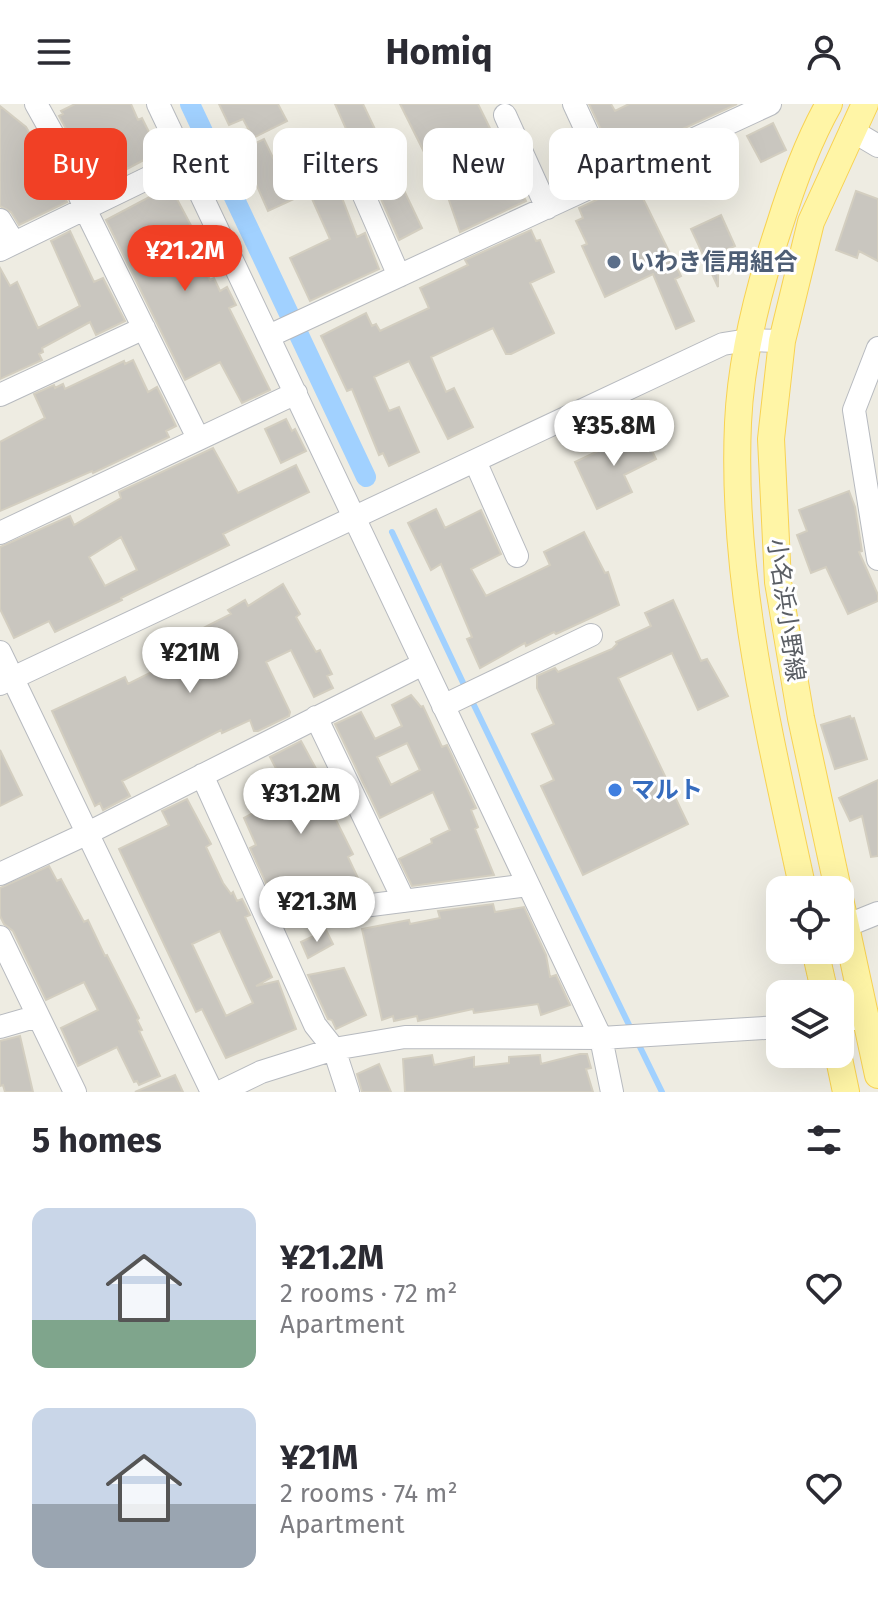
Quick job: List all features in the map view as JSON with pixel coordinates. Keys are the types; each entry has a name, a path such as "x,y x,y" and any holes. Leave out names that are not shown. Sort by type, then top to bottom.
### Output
{"main road":[{"name":"小名浜小野線","path":"800,876 751,635 738,523 738,421 748,340 770,253 794,180 829,104"},
{"name":"小名浜小野線","path":"837,876 801,718 778,582 771,439 782,341 811,222 865,104"},
{"name":"小名浜小野線","path":"854,1021 878,1075"},
{"path":"841,1068 846,1092"}],"street":[{"path":"36,104 60,147 85,209 198,438"},
{"path":"158,104 170,128"},
{"path":"574,104 585,128"},
{"path":"719,128 770,104"},
{"path":"505,115 547,208"},
{"path":"851,130 878,146"},
{"path":"0,220 7,246 143,181"},
{"path":"205,200 274,334 296,393 601,1038 612,1092"},
{"path":"366,200 399,276"},
{"path":"274,334 565,200"},
{"path":"0,395 144,328"},
{"path":"6,680 723,344 748,340 782,341"},
{"path":"878,348 854,410 878,559"},
{"path":"0,533 296,393"},
{"path":"475,461 517,556"},
{"path":"443,706 591,635"},
{"path":"0,652 6,680 88,833 212,1092"},
{"path":"0,874 88,833 423,664"},
{"path":"316,717 404,901"},
{"path":"202,775 315,1025 334,1049 348,1092"},
{"path":"269,918 528,885"},
{"path":"854,923 878,913"},
{"path":"0,937 75,1092"},
{"path":"0,1027 38,1016"},
{"path":"220,1092 261,1072 334,1049 405,1037 601,1038 766,1028"}],"building":[{"path":"75,104 131,104 138,120 142,118 147,128 143,128 143,160 127,169 127,128 65,128 59,116 63,114 61,111"},
{"path":"219,104 278,104 287,121 257,136 257,128 248,128 243,119 229,125"},
{"path":"335,104 363,104 374,128 346,128"},
{"path":"400,104 478,104 490,128 423,128 423,150"},
{"path":"589,104 611,104 615,111 629,104 737,104 685,128 600,128"},
{"path":"0,106 27,128 24,128 24,200 67,202 19,225 11,212 0,206"},
{"path":"773,123 786,150 761,162 747,136"},
{"path":"264,139 273,158 273,200 292,200 268,211 257,186 257,142"},
{"path":"856,191 878,199 878,261 859,251 857,258 836,250"},
{"path":"407,196 422,228 399,240 382,200 407,200"},
{"path":"144,200 177,200 203,248 196,254 210,280 214,278 220,291 227,287 236,305 229,308 270,390 242,403 220,362 185,380 106,220"},
{"path":"313,200 343,200 357,237 365,233 379,269 310,301 290,258 330,239"},
{"path":"449,200 526,201 460,232"},
{"path":"596,200 644,200 681,276 675,279 694,321 676,329 653,274 605,297 582,246 587,244 576,221 583,218 579,208"},
{"path":"721,215 735,246 726,250 730,258 718,263 718,287 691,229"},
{"path":"531,230 536,241 540,240 554,272 530,283 554,333 506,354 493,328 431,357 446,392 454,388 473,427 448,439 409,361 374,377 389,411 399,407 419,452 389,466 383,453 379,455 352,389 347,391 321,336 366,313 372,326 376,324 380,331 429,308 420,288 468,265 465,260"},
{"path":"70,231 94,282 103,278 125,321 96,335 90,322 42,348 43,352 39,354 42,360 0,379 0,268 10,286 17,282 38,328 80,306 51,241"},
{"path":"133,360 148,392 157,387 176,426 166,431 169,437 93,473 0,511 0,442 45,418 34,394 54,385 55,388 63,384 65,389 124,361 125,364"},
{"path":"286,419 306,451 281,463 265,429"},
{"path":"642,430 656,459 624,475 632,492 597,509 575,462"},
{"path":"213,448 238,493 296,465 309,492 223,534 229,545 122,600 55,632 49,621 14,638 0,609 0,547 70,516 74,525 121,498 119,492","holes":["121,537 137,570 105,586 89,557"]},
{"path":"849,491 855,507 862,551 859,552 878,601 848,614 826,567 811,573 797,535 807,531 799,510"},
{"path":"436,509 445,528 481,510 501,554 471,569 486,596 550,565 544,552 584,532 605,573 608,572 619,605 556,634 554,632 526,646 525,643 480,668 467,639 472,637 441,564 431,570 408,523"},
{"path":"283,584 300,614 296,617 316,652 320,650 332,674 327,676 333,688 314,697 291,650 266,662 290,712 289,716 258,731 254,731 250,720 222,733 221,730 122,781 130,796 103,810 100,803 95,806 52,711 125,677 128,684 160,668 158,664 169,658 164,648 231,614 228,610 245,600 248,606"},
{"path":"673,600 701,661 707,659 728,696 698,710 672,653 618,678 688,824 583,875 541,786 554,780 532,734 554,724 537,688 537,676 555,668 558,672 612,649 616,642 651,626 645,613"},
{"path":"411,695 423,706 442,747 447,745 476,808 471,810 478,827 475,829 494,875 412,886 399,859 432,843 431,839 450,830 433,792 380,818 335,724 361,712 375,739 402,726 392,705","holes":["407,743 420,770 391,785 377,757"]},
{"path":"850,716 854,718 867,759 835,769 821,725"},
{"path":"301,741 320,776 315,778 353,854 348,857 364,891 275,903 250,848 256,845 244,818 280,798 275,788 284,784 270,757"},
{"path":"0,750 22,795 0,806"},
{"path":"878,780 878,856 871,857 862,816 850,821 839,798"},
{"path":"187,799 211,844 206,847 223,883 237,901 242,899 250,915 245,917 272,977 256,986 278,981 296,1029 226,1058 202,1009 196,1012 119,849 169,825 162,811","holes":["220,931 253,1003 226,1016 192,944"]},
{"path":"49,866 57,881 61,879 84,922 88,920 107,955 139,1018 137,1020 142,1030 139,1031 160,1076 139,1085 137,1081 134,1082 117,1047 78,1066 61,1028 98,1010 84,982 46,1000 13,931 0,916 0,888"},
{"path":"493,904 495,912 524,907 546,955 550,977 556,975 570,1005 541,1015 538,1004 474,1013 473,1009 418,1021 417,1016 394,1021 393,1016 382,1020 362,929 409,920 410,924 440,918 438,911"},
{"path":"326,930 333,944 308,958 301,942"},
{"path":"344,968 366,1015 336,1029 332,1020 328,1019 308,975"},
{"path":"20,1036 33,1092 5,1092 3,1085 0,1086 0,1041"},
{"path":"587,1054 591,1068 586,1069 593,1092 405,1092 403,1059 432,1055 434,1065 474,1057 474,1067 509,1063 509,1057 540,1055 541,1064"},
{"path":"379,1064 391,1092 362,1092 357,1074"},
{"path":"175,1075 183,1092 135,1092"}],"waterway":[{"path":"190,104 366,477"},
{"path":"392,532 466,689"},
{"path":"471,699 632,1031"},
{"path":"637,1041 662,1092"}],"place":[{"name":"いわき信用組合","path":"614,262"},
{"name":"マルト","path":"615,790"}]}
